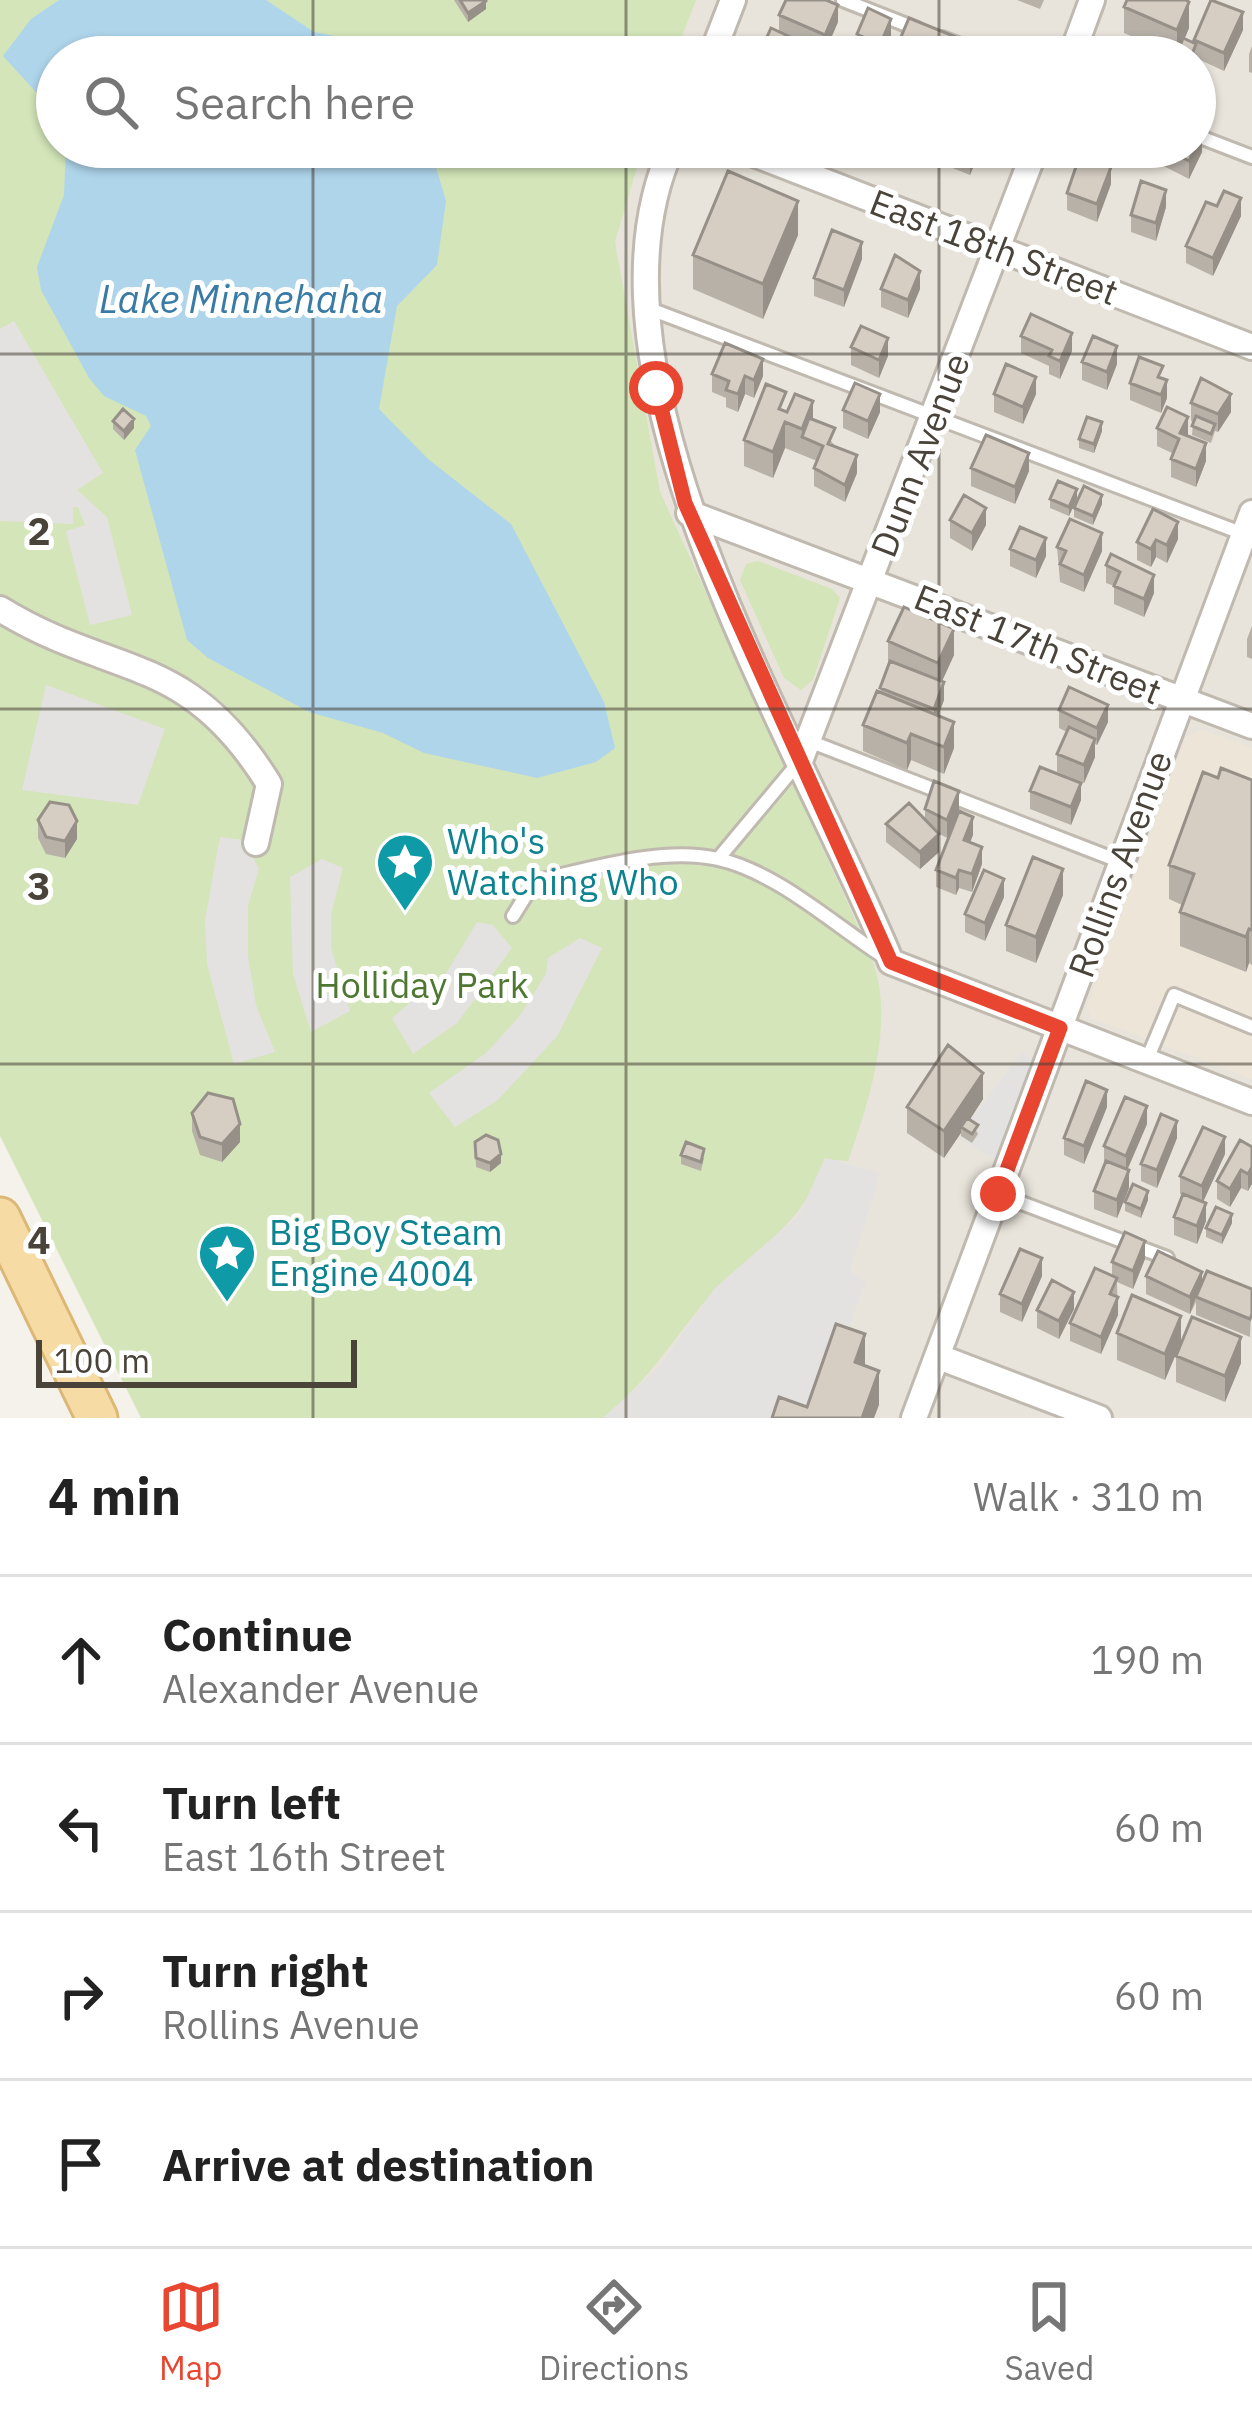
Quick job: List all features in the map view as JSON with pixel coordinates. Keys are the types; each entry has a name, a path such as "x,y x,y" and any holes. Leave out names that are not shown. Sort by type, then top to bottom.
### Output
{"main road":[{"path":"0,1218 97,1418"}],"street":[{"path":"719,36 733,0"},
{"path":"1078,36 1092,0"},
{"path":"666,168 656,202 644,307 656,388 689,513 804,751 891,962 1252,1102"},
{"name":"East 18th Street","path":"790,168 1252,347"},
{"name":"Dunn Avenue","path":"804,751 1028,168"},
{"name":"East 17th Street","path":"689,513 873,578 1252,726"},
{"name":"Rollins Avenue","path":"914,1418 1249,528"},
{"path":"0,609 51,635 154,672 219,718 269,784 256,843"},
{"path":"939,1357 1094,1417"}],"lane":[{"path":"843,0 936,36"},
{"path":"1216,143 1252,157"},
{"path":"644,307 934,418 1249,528"},
{"path":"718,859 804,751 1121,862"},
{"path":"513,916 528,892 545,879 674,856 718,859 792,896 891,962"},
{"path":"1146,1062 1174,995 1252,1027"},
{"path":"998,1194 1189,1267"}],"shaded area":[{"path":"0,0 1252,0 1252,1418 155,1418"},
{"path":"14,321 103,473 77,490 107,517 132,615 90,625 66,531 85,525 78,507 73,507 73,524 0,521 0,329"},
{"path":"46,685 165,729 138,805 22,790"},
{"path":"1201,730 1252,748 1252,1079 1092,1018 1087,1008 1186,738"},
{"path":"220,837 244,840 259,869 248,906 248,956 256,1005 275,1052 234,1064 207,964 205,920"},
{"path":"322,859 343,868 331,914 331,948 350,1011 311,1032 293,974 290,877"},
{"path":"477,922 493,925 512,948 457,1023 413,1054 392,1018 447,972"},
{"path":"580,938 602,948 558,1035 498,1100 455,1127 429,1093 486,1053 519,1017 546,974 548,958"},
{"path":"1021,1053 1036,1059 997,1161 958,1137"},
{"path":"825,1158 880,1173 850,1272 866,1282 815,1418 603,1418 659,1367 715,1288 799,1215"}],"green space":[{"name":"Holliday Park","path":"0,0 696,0 682,36 36,36 36,168 637,168 615,242 660,492 867,946 880,992 880,1041 848,1161 825,1159 815,1185 787,1224 718,1287 644,1378 603,1418 141,1418 0,1136"},
{"path":"758,561 832,589 840,598 813,680 801,690 784,678 740,580 746,564"}],"water":[{"path":"59,0 266,0 314,32 334,36 36,36 36,92 3,56 31,19"},
{"name":"Lake Minnehaha","path":"65,168 436,168 446,201 437,265 397,306 379,409 428,459 511,524 604,702 615,748 596,762 537,778 424,753 383,733 309,712 208,658 187,640 135,450 151,426 146,416 104,396 89,378 41,290 37,267 64,195"}],"building":[{"path":"460,0 486,0 486,1 468,13"},
{"path":"786,0 826,0 838,5 825,35 779,15"},
{"path":"1127,0 1189,2 1177,30 1124,7"},
{"path":"1211,0 1243,12 1224,53 1216,50 1216,36 1196,36"},
{"path":"868,8 891,19 884,36 857,34"},
{"path":"909,18 954,36 901,36"},
{"path":"1076,168 1111,168 1097,204 1067,193"},
{"path":"728,171 798,201 763,284 693,255"},
{"path":"1141,181 1166,190 1156,223 1131,215"},
{"path":"1224,191 1241,198 1213,258 1186,246 1206,202 1217,206"},
{"path":"832,230 862,242 844,290 814,278"},
{"path":"895,255 920,271 908,300 881,289"},
{"path":"1031,314 1072,333 1060,361 1049,356 1052,350 1021,336"},
{"path":"861,326 888,338 879,360 851,347"},
{"path":"1093,336 1117,346 1107,372 1082,362"},
{"path":"725,343 763,359 754,380 745,376 738,394 726,390 729,381 712,374"},
{"path":"1139,357 1163,366 1158,377 1167,380 1161,395 1130,383"},
{"path":"1006,364 1036,377 1023,407 994,394"},
{"path":"1201,378 1231,394 1218,414 1191,403"},
{"path":"855,383 880,394 868,421 843,410"},
{"path":"766,384 786,392 779,409 787,412 795,394 813,401 802,429 785,422 773,452 744,440"},
{"path":"1167,407 1188,417 1180,433 1206,443 1196,469 1171,459 1179,439 1157,428"},
{"path":"123,409 134,419 124,431 113,421"},
{"path":"1196,416 1215,424 1211,434 1192,426"},
{"path":"1087,417 1102,422 1094,444 1079,439"},
{"path":"809,418 835,428 828,444 857,455 845,485 814,468 823,446 802,437"},
{"path":"986,435 1029,453 1015,487 971,468"},
{"path":"1058,481 1077,489 1069,507 1050,499"},
{"path":"1084,486 1102,495 1093,516 1074,508"},
{"path":"964,495 986,508 972,533 950,520"},
{"path":"1153,509 1178,522 1167,545 1156,540 1151,549 1137,542"},
{"path":"1070,519 1102,533 1084,575 1060,564 1066,551 1057,547"},
{"path":"1020,527 1046,538 1036,560 1010,549"},
{"path":"1111,554 1154,575 1144,599 1114,586 1120,572 1106,565"},
{"path":"904,607 954,629 938,663 888,641"},
{"path":"890,661 944,682 934,709 880,688"},
{"path":"1069,687 1108,705 1097,728 1059,710"},
{"path":"877,691 954,722 944,747 911,734 907,743 863,725"},
{"path":"1069,727 1095,739 1084,765 1057,754"},
{"path":"1040,767 1081,783 1071,807 1030,791"},
{"path":"1221,768 1252,780 1252,930 1246,937 1180,912 1194,874 1169,865 1203,772 1218,778"},
{"path":"934,781 959,791 947,820 925,809"},
{"path":"50,802 69,805 77,821 65,841 46,837 38,820"},
{"path":"909,803 939,834 920,852 886,824"},
{"path":"959,811 973,817 964,840 982,847 972,874 959,870 956,878 936,870"},
{"path":"1033,857 1063,869 1036,937 1006,925"},
{"path":"984,870 1004,879 985,923 965,914"},
{"path":"948,1045 983,1073 944,1131 907,1107"},
{"path":"1086,1081 1107,1090 1084,1146 1064,1138"},
{"path":"208,1093 233,1099 240,1124 222,1144 200,1137 192,1113"},
{"path":"1125,1097 1147,1106 1126,1156 1104,1146"},
{"path":"1161,1114 1177,1121 1157,1170 1141,1164"},
{"path":"967,1118 978,1125 972,1134 961,1127"},
{"path":"1203,1127 1225,1137 1202,1186 1180,1176"},
{"path":"486,1135 498,1140 501,1154 490,1163 476,1158 475,1142"},
{"path":"1240,1140 1252,1147 1252,1167 1248,1174 1241,1170 1230,1189 1217,1181"},
{"path":"686,1142 704,1149 701,1162 681,1155"},
{"path":"1106,1161 1129,1170 1117,1200 1094,1191"},
{"path":"1133,1184 1148,1191 1141,1209 1125,1202"},
{"path":"1183,1194 1206,1203 1197,1226 1174,1217"},
{"path":"1216,1207 1232,1214 1222,1235 1206,1228"},
{"path":"1125,1232 1145,1241 1133,1271 1112,1262"},
{"path":"1020,1249 1042,1258 1022,1304 1000,1294"},
{"path":"1158,1251 1202,1272 1190,1297 1146,1276"},
{"path":"1095,1268 1117,1278 1110,1294 1118,1297 1101,1337 1070,1323"},
{"path":"1207,1271 1252,1289 1250,1319 1196,1297"},
{"path":"1052,1280 1074,1292 1059,1321 1037,1310"},
{"path":"1132,1295 1181,1316 1165,1354 1117,1333"},
{"path":"1192,1317 1241,1337 1225,1376 1176,1356"},
{"path":"836,1324 865,1334 855,1362 879,1371 862,1418 772,1418 779,1397 807,1407"}],"place":[{"name":"Who's Watching Who","path":"405,913"},
{"name":"Big Boy Steam Engine 4004","path":"227,1304"}],"route":[{"path":"656,388 685,503 891,962 1060,1028 998,1194"}]}
